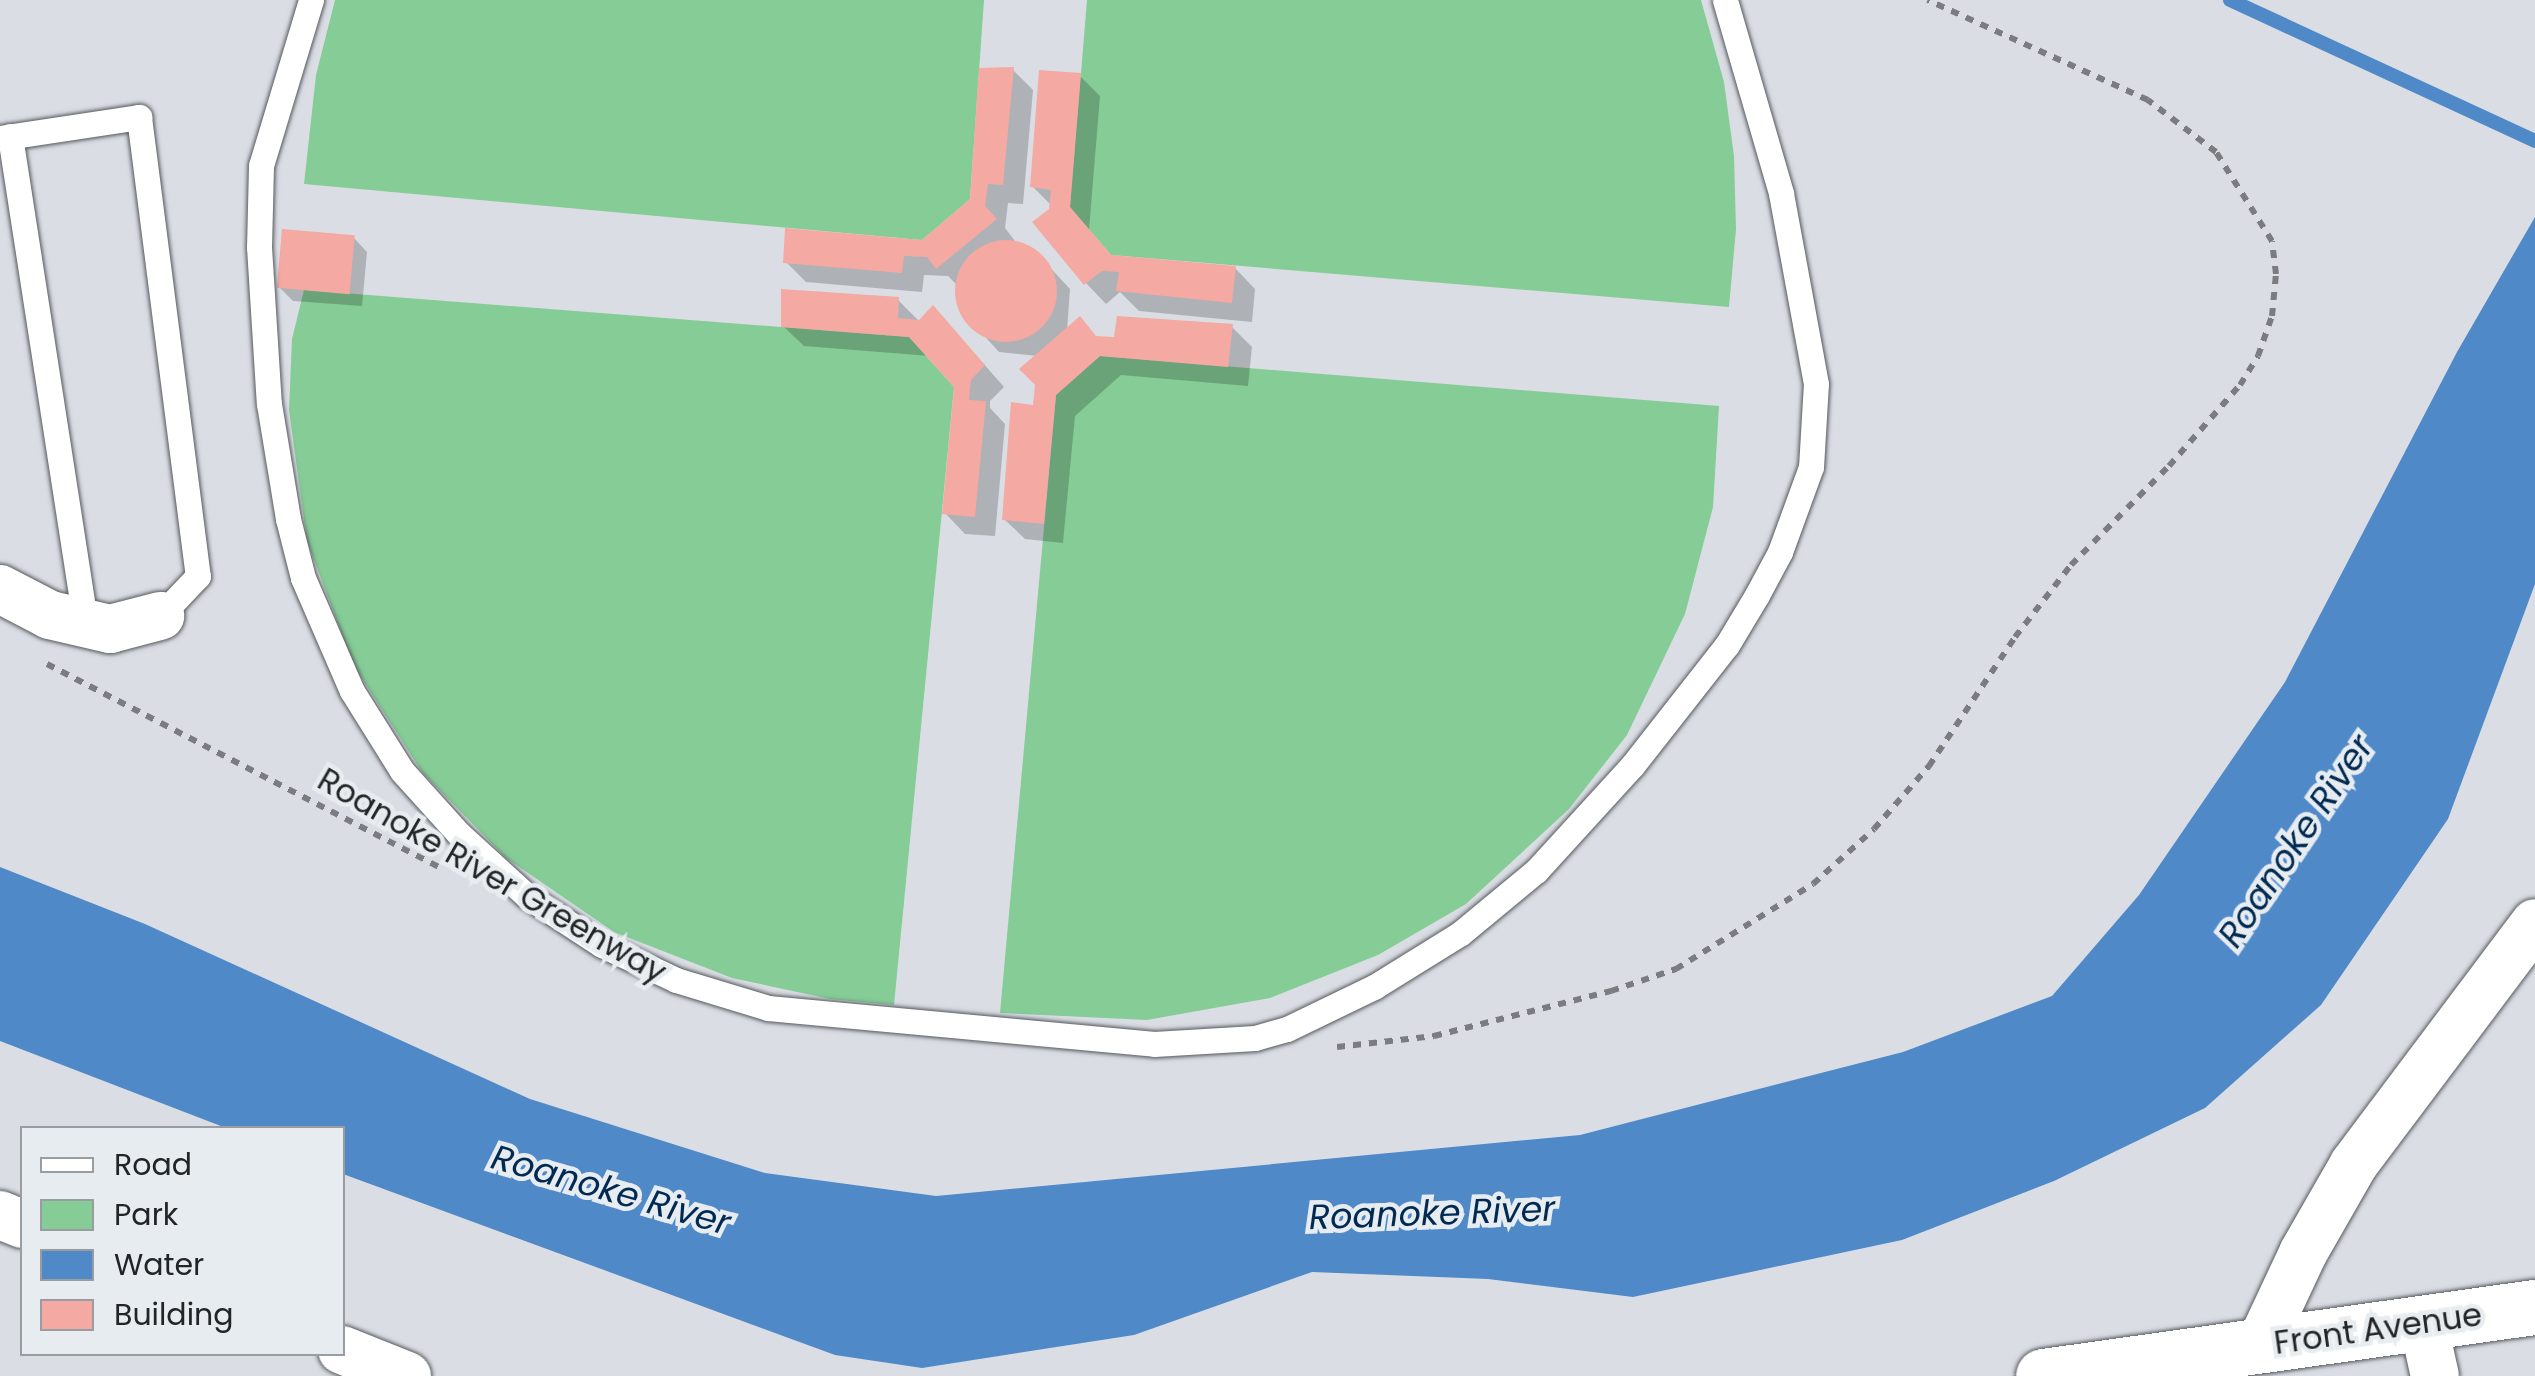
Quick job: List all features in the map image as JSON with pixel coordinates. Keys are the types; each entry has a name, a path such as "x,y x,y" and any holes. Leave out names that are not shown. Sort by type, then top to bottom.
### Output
{"street":[{"path":"0,589 50,616 110,629 160,616"},
{"path":"2260,1346 2303,1252 2354,1164 2533,930"},
{"name":"Front Avenue","path":"2043,1376 2535,1306"},
{"path":"2423,1322 2434,1376"},
{"path":"345,1351 407,1376"}],"lane":[{"path":"311,0 261,166 259,247 268,404 288,519 303,578 352,691 402,770 459,834 527,896 602,946 676,980 785,1010 1154,1044 1255,1038 1287,1030 1390,978 1461,934 1536,871 1632,766 1726,645 1757,596 1780,552 1811,466 1816,384 1781,192 1725,0"},
{"path":"84,623 5,137 139,116 198,576 160,616"}],"path":[{"path":"1321,1048 1434,1036 1611,991 1676,968 1813,884 1874,830 1929,766 2015,636 2071,565 2169,466 2240,385 2258,356 2272,316 2276,274 2272,241 2216,152 2148,100 1928,0"},
{"name":"Roanoke River Greenway","path":"35,658 453,875"}],"green space":[{"path":"335,0 984,0 970,199 922,240 304,184 316,75"},
{"path":"1087,0 1701,0 1724,82 1734,156 1736,229 1729,307 1111,255 1070,207"},
{"path":"304,290 909,337 954,387 894,1005 830,999 732,978 614,932 506,858 422,772 354,666 307,541 289,410 292,339"},
{"path":"1100,356 1719,406 1713,507 1685,614 1627,735 1569,809 1466,904 1378,955 1270,998 1147,1020 1000,1013 1056,395"}],"water":[{"name":"Roanoke River","path":"2535,217 2535,584 2448,819 2321,1005 2205,1108 2054,1181 1902,1240 1633,1297 1488,1279 1312,1272 1134,1335 922,1368 835,1355 345,1175 345,1126 221,1126 0,1041 0,867 145,924 530,1099 765,1173 936,1196 1580,1135 1903,1052 2052,996 2139,895 2285,682 2457,352"}],"building":[{"path":"1014,67 1003,185 988,184 985,206 997,219 936,269 927,257 904,256 902,273 783,263 785,228 922,240 970,199 979,68"},
{"path":"1039,70 1081,73 1070,207 1111,255 1236,266 1232,303 1116,291 1119,272 1102,271 1084,285 1032,222 1049,209 1051,190 1030,187"},
{"path":"282,229 355,235 350,294 277,288"},
{"path":"1006,240 1025,244 1042,255 1053,272 1057,291 1053,310 1042,327 1025,338 1006,342 987,338 970,327 959,310 955,291 959,272 970,255 987,244"},
{"path":"781,289 899,297 898,318 919,320 933,305 985,365 971,380 969,400 986,401 975,517 942,514 954,387 909,337 781,327"},
{"path":"1080,316 1096,336 1114,337 1117,316 1233,324 1228,367 1100,356 1056,395 1044,524 1002,520 1011,402 1033,405 1035,385 1019,369"}],"waterway":[{"path":"2230,0 2535,141"}]}
